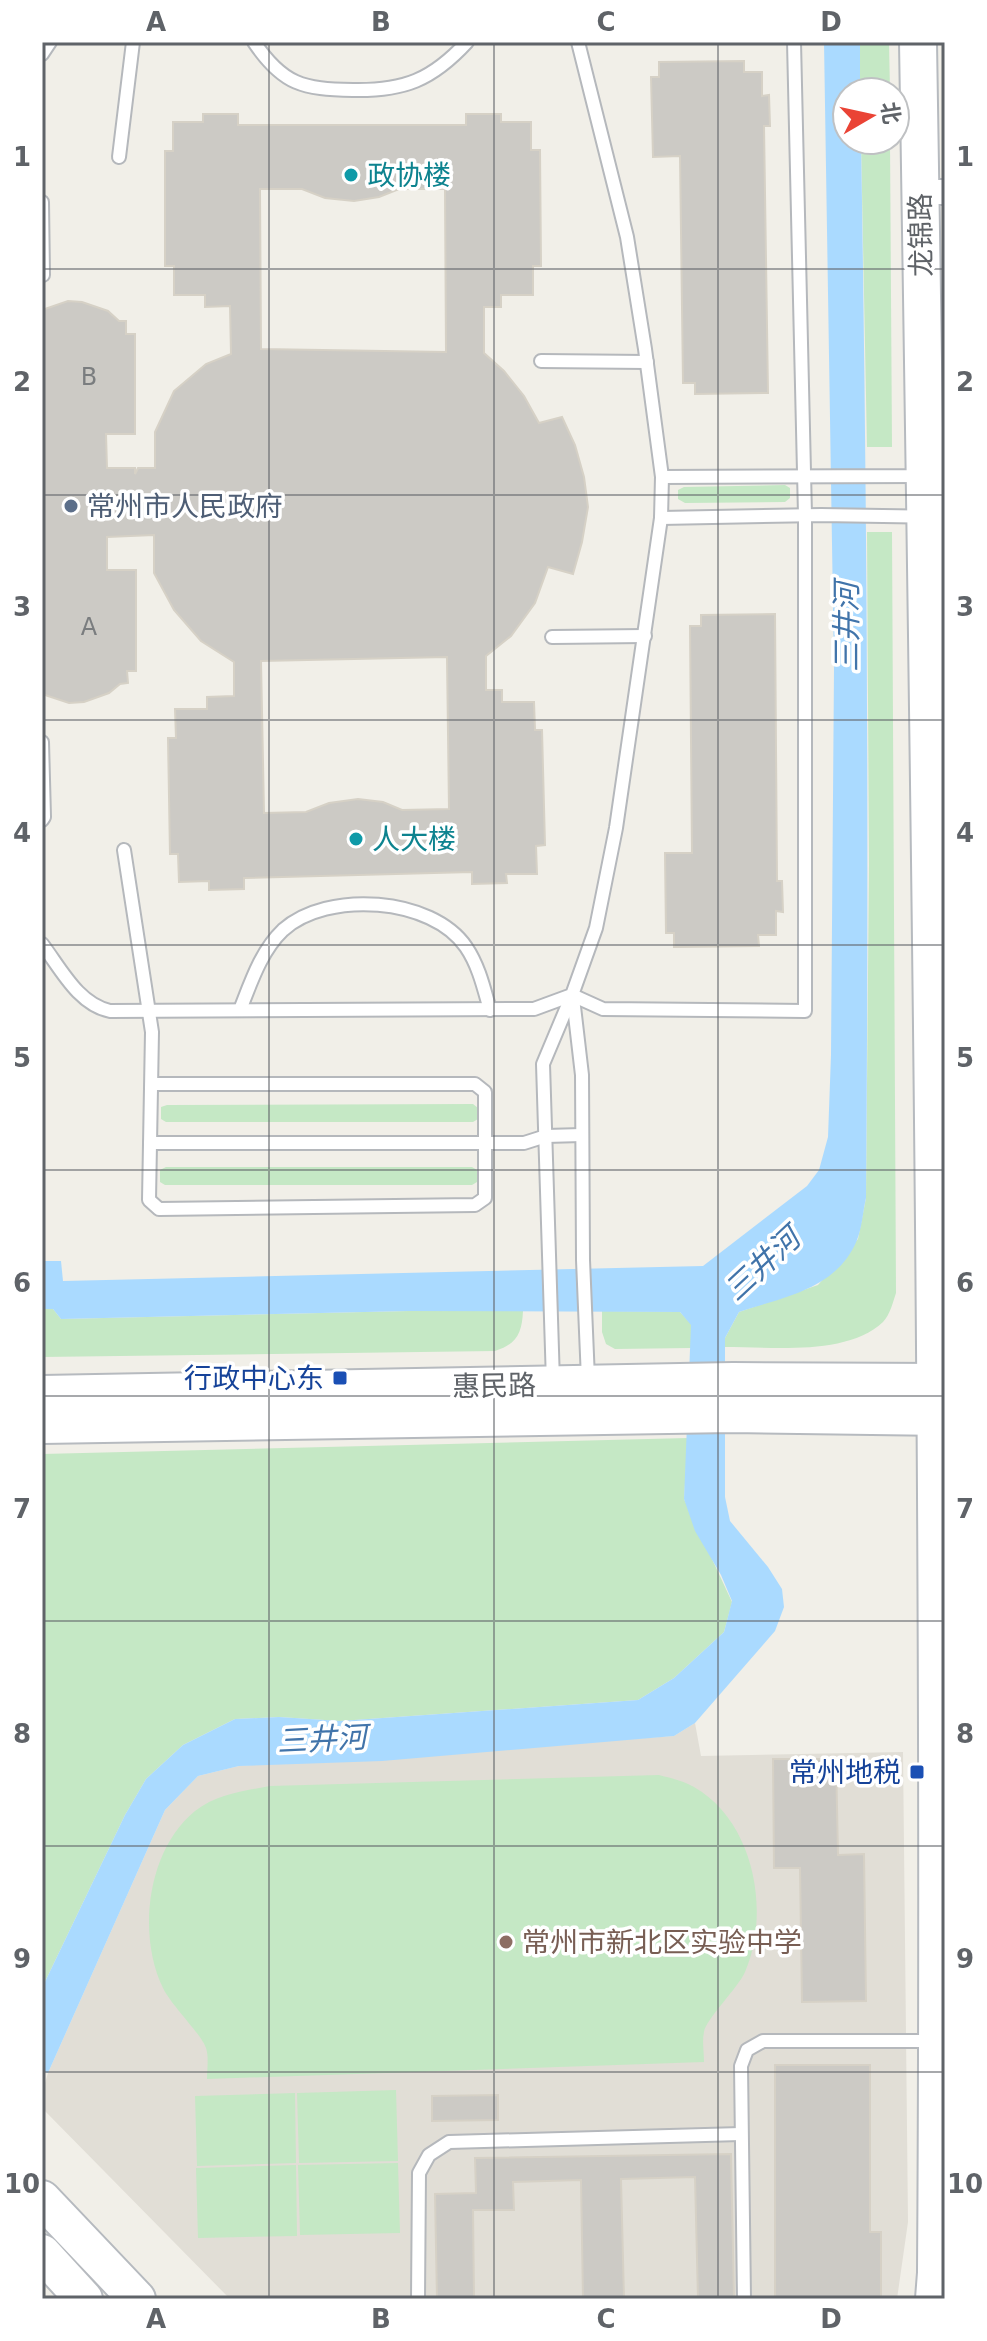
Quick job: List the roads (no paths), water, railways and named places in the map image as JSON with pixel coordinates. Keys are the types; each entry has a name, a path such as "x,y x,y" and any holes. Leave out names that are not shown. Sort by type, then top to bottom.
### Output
{"main road":[{"name":"龙锦路","path":"918,42 933,192 941,1399 934,2299"},
{"name":"惠民路","path":"42,1394 570,1385 680,1399"},
{"name":"惠民路","path":"42,1425 680,1399 941,1399"},
{"path":"42,2199 137,2299"},
{"path":"42,2253 84,2299"}],"lane":[{"path":"42,54 50,42"},
{"path":"119,157 133,42"},
{"path":"254,42 284,77 304,87 378,90 405,87 437,71 467,42"},
{"path":"570,1385 551,1317 543,1064 596,928 616,828 645,636 661,518 662,477 627,237 578,42"},
{"path":"42,944 82,997 94,1007 110,1011 534,1009 572,995 603,1009 805,1011 805,515 794,42"},
{"path":"42,202 43,275"},
{"path":"541,361 647,362"},
{"path":"662,477 934,475"},
{"path":"661,518 934,516"},
{"path":"552,637 645,636"},
{"path":"42,742 42,820"},
{"path":"124,850 150,1010 149,1200 159,1209 475,1205 485,1198 485,1092 475,1084 151,1084"},
{"path":"240,1010 258,964 283,930 311,913 335,906 394,906 418,911 443,923 466,946 478,971 490,1010"},
{"path":"570,1385 586,1316 582,1075 572,995"},
{"path":"150,1143 524,1143 546,1136 582,1135"},
{"path":"744,2299 741,2066 747,2050 763,2041 938,2041"},
{"path":"418,2299 419,2173 429,2155 449,2142 741,2134"}],"water":[{"name":"三井河","path":"824,42 860,42 860,76 831,76 831,156 861,156 867,669 866,1198 857,1240 836,1270 791,1296 739,1312 725,1338 725,1497 730,1521 782,1589 784,1607 775,1631 695,1723 674,1736 382,1761 239,1766 198,1776 165,1810 48,2073 42,2071 42,1988 125,1815 146,1779 183,1745 235,1719 279,1717 340,1721 638,1700 674,1678 724,1632 732,1601 721,1575 695,1531 684,1499 691,1325 680,1312 409,1311 61,1319 53,1309 42,1309 42,1261 61,1261 63,1281 703,1266 807,1186 819,1170 828,1137 834,669"}],"place":[{"name":"政协楼","path":"351,175"},
{"name":"常州市人民政府","path":"71,506"},
{"name":"人大楼","path":"356,839"},
{"name":"行政中心东","path":"340,1378"},
{"name":"常州地税","path":"917,1772"},
{"name":"常州市新北区实验中学","path":"506,1942"}]}
